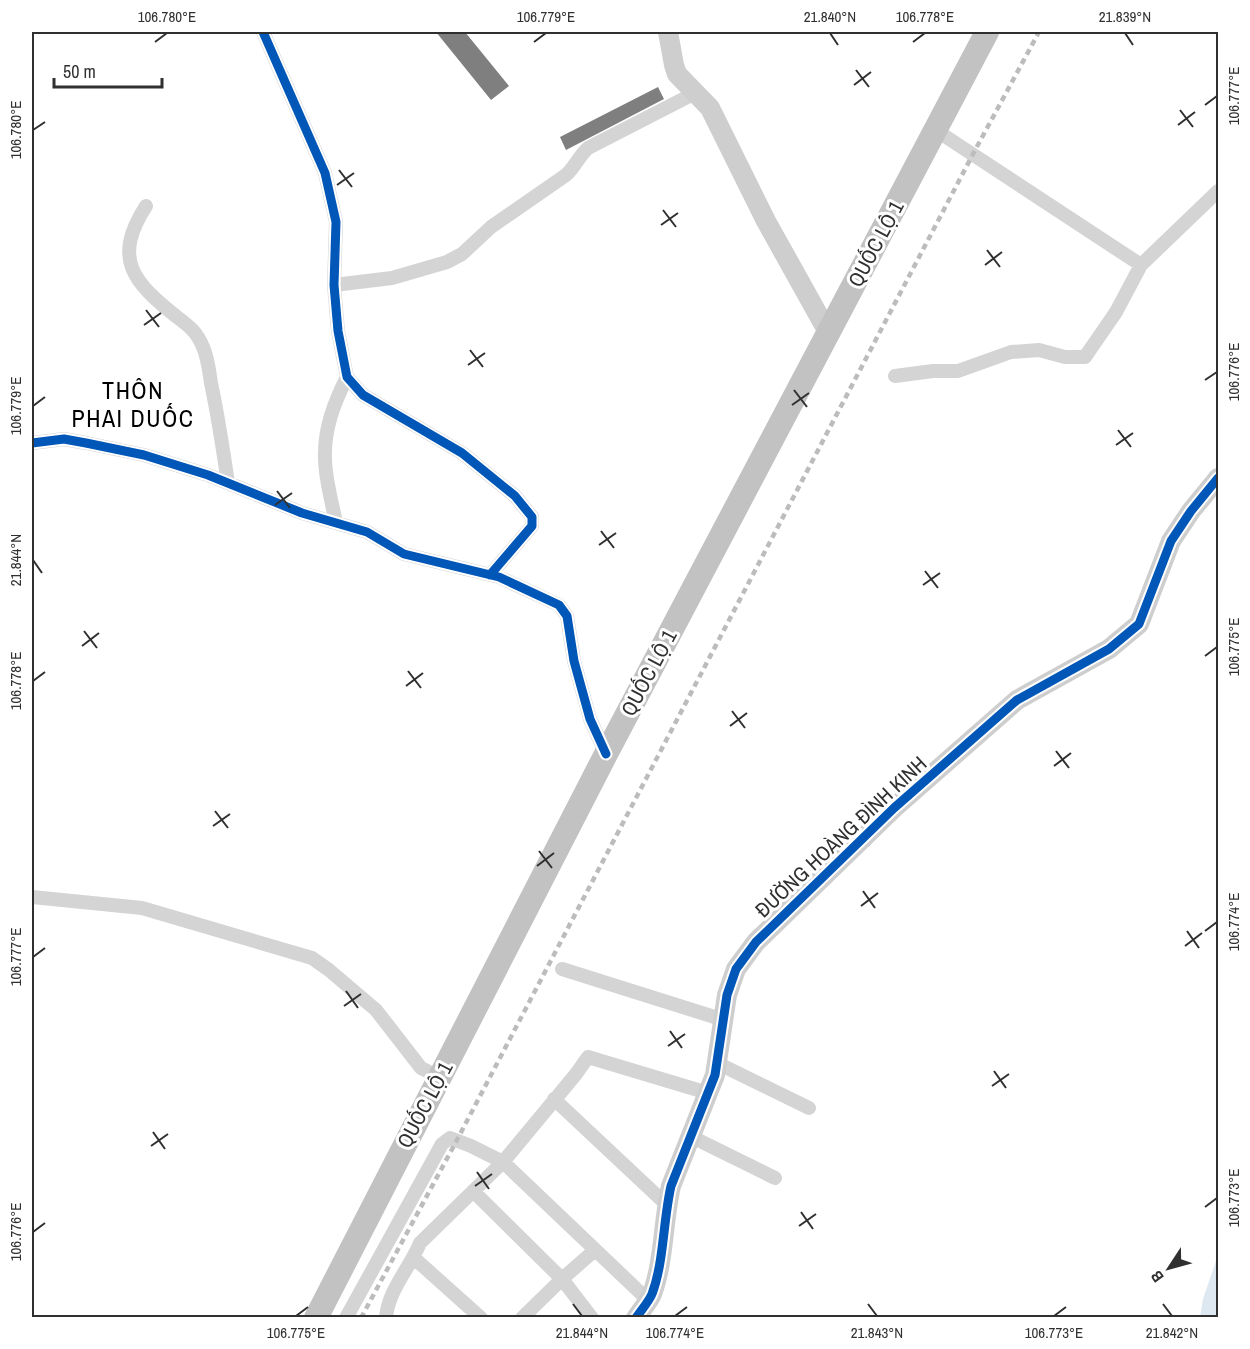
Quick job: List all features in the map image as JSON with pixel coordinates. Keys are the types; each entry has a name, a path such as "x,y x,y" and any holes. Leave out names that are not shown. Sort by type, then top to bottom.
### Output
{"highway":[{"name":"QUỐC LỘ 1","path":"316,1317 606,754 987,32"}],"street":[{"path":"263,32 325,173 336,222 334,285 338,331 347,377 363,395 462,453 515,496 532,517 532,526 490,575"},
{"path":"668,32 677,74 697,92 710,108 766,221 828,334"},
{"path":"334,285 392,278 447,262 462,254 491,227 566,175 575,167 581,155 588,148 697,92"},
{"path":"934,129 1141,265"},
{"path":"895,376 958,370 1011,352 1039,350 1065,357 1084,357 1116,312 1141,265 1218,192"},
{"path":"146,206 128,241 132,271 156,298 194,329 204,348 220,425 228,483"},
{"path":"336,523 325,458 328,425 334,403 347,377"},
{"path":"32,443 64,439 144,455 228,483 302,513 367,532 404,554 499,577 559,605 567,616 574,661 590,719 606,754"},
{"name":"ĐƯỜNG HOÀNG ĐÌNH KINH","path":"636,1317 649,1301 656,1280 666,1205 717,1063 727,995 736,969 756,942 894,808 1017,700 1109,649 1132,632 1139,624 1171,541 1191,511 1218,478"},
{"path":"32,897 142,908 312,958 376,1010 421,1068 440,1077"},
{"path":"562,969 724,1020"},
{"path":"386,1317 389,1300 424,1239 503,1161 588,1057 708,1093"},
{"path":"717,1063 809,1108"},
{"path":"554,1099 666,1205"},
{"path":"690,1136 775,1178"},
{"path":"345,1317 444,1141 450,1138 503,1161 649,1301"},
{"path":"473,1191 562,1279 592,1317"},
{"path":"522,1317 594,1250"},
{"path":"414,1258 481,1317"}],"shaded area":[{"path":"1218,1255 1218,1317 1200,1317 1203,1299"}],"building":[{"path":"436,32 465,32 509,86 491,100"},
{"path":"658,87 664,99 566,150 560,137"}],"railway":[{"path":"361,1318 457,1140 1039,32"}],"cycle path":[{"path":"263,32 325,173 336,222 334,285 338,331 347,377 363,395 462,453 515,496 532,517 532,526 490,575"},
{"path":"32,443 64,439 144,455 208,475 302,513 367,532 404,554 499,577 559,605 567,616 574,661 590,719 606,754"},
{"path":"636,1318 650,1297 656,1282 671,1186 715,1075 727,995 736,969 756,942 894,808 1017,700 1109,649 1139,624 1171,541 1191,511 1218,478"}],"district":[{"name":"THÔN PHAI DUỐC","path":"133,405"}]}
